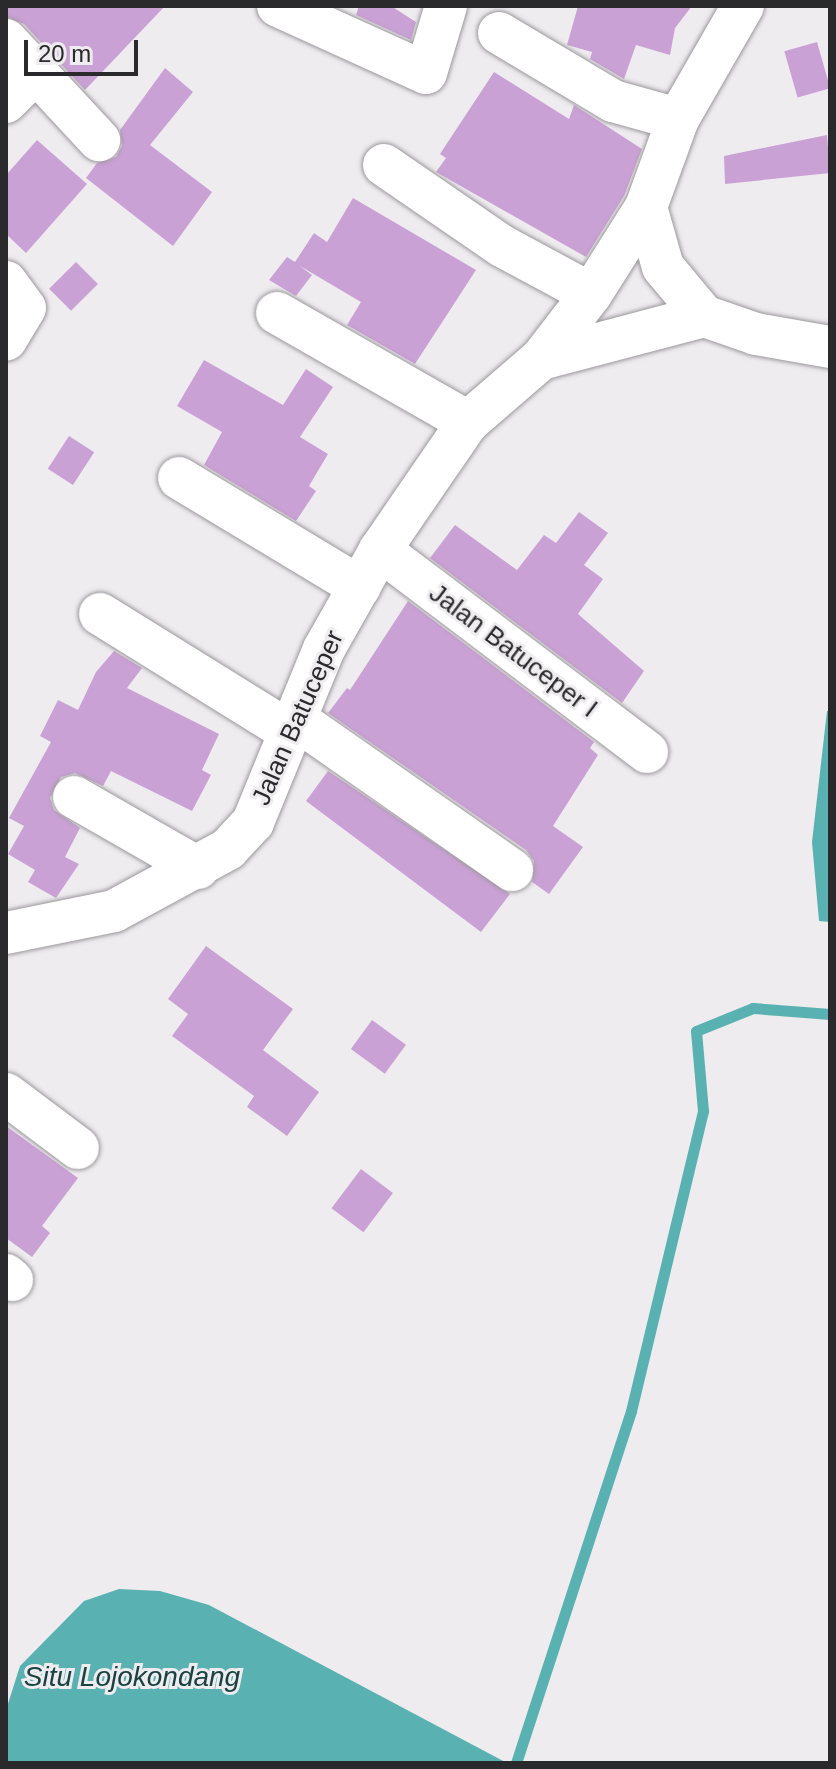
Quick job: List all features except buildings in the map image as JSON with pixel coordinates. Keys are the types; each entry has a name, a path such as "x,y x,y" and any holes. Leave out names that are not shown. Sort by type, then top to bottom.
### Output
{"street":[{"path":"278,6 426,73 446,6"},
{"path":"541,359 591,294 646,207 678,119 743,6"},
{"path":"499,33 613,101 678,119"},
{"path":"6,40 99,140"},
{"path":"6,102 37,71"},
{"path":"384,165 502,246 591,294"},
{"path":"646,207 663,267 704,316 756,334 830,347"},
{"path":"6,282 25,308 6,340"},
{"path":"277,313 468,422"},
{"path":"541,359 704,316"},
{"name":"Jalan Batuceper","path":"6,933 114,911 228,849 253,822 291,725 380,550 468,422 541,359"},
{"path":"179,478 360,587"},
{"name":"Jalan Batuceper I","path":"380,550 647,752"},
{"path":"100,614 291,725 512,870"},
{"path":"74,797 198,868"},
{"path":"6,1094 78,1148"}],"water":[{"path":"827,711 830,711 830,922 819,921 812,842"},
{"name":"Situ Lojokondang","path":"119,1589 160,1591 209,1605 507,1763 6,1763 6,1710 20,1666 84,1601"}],"waterway":[{"path":"516,1763 631,1411 703,1111 696,1031 753,1008 830,1014"}]}
